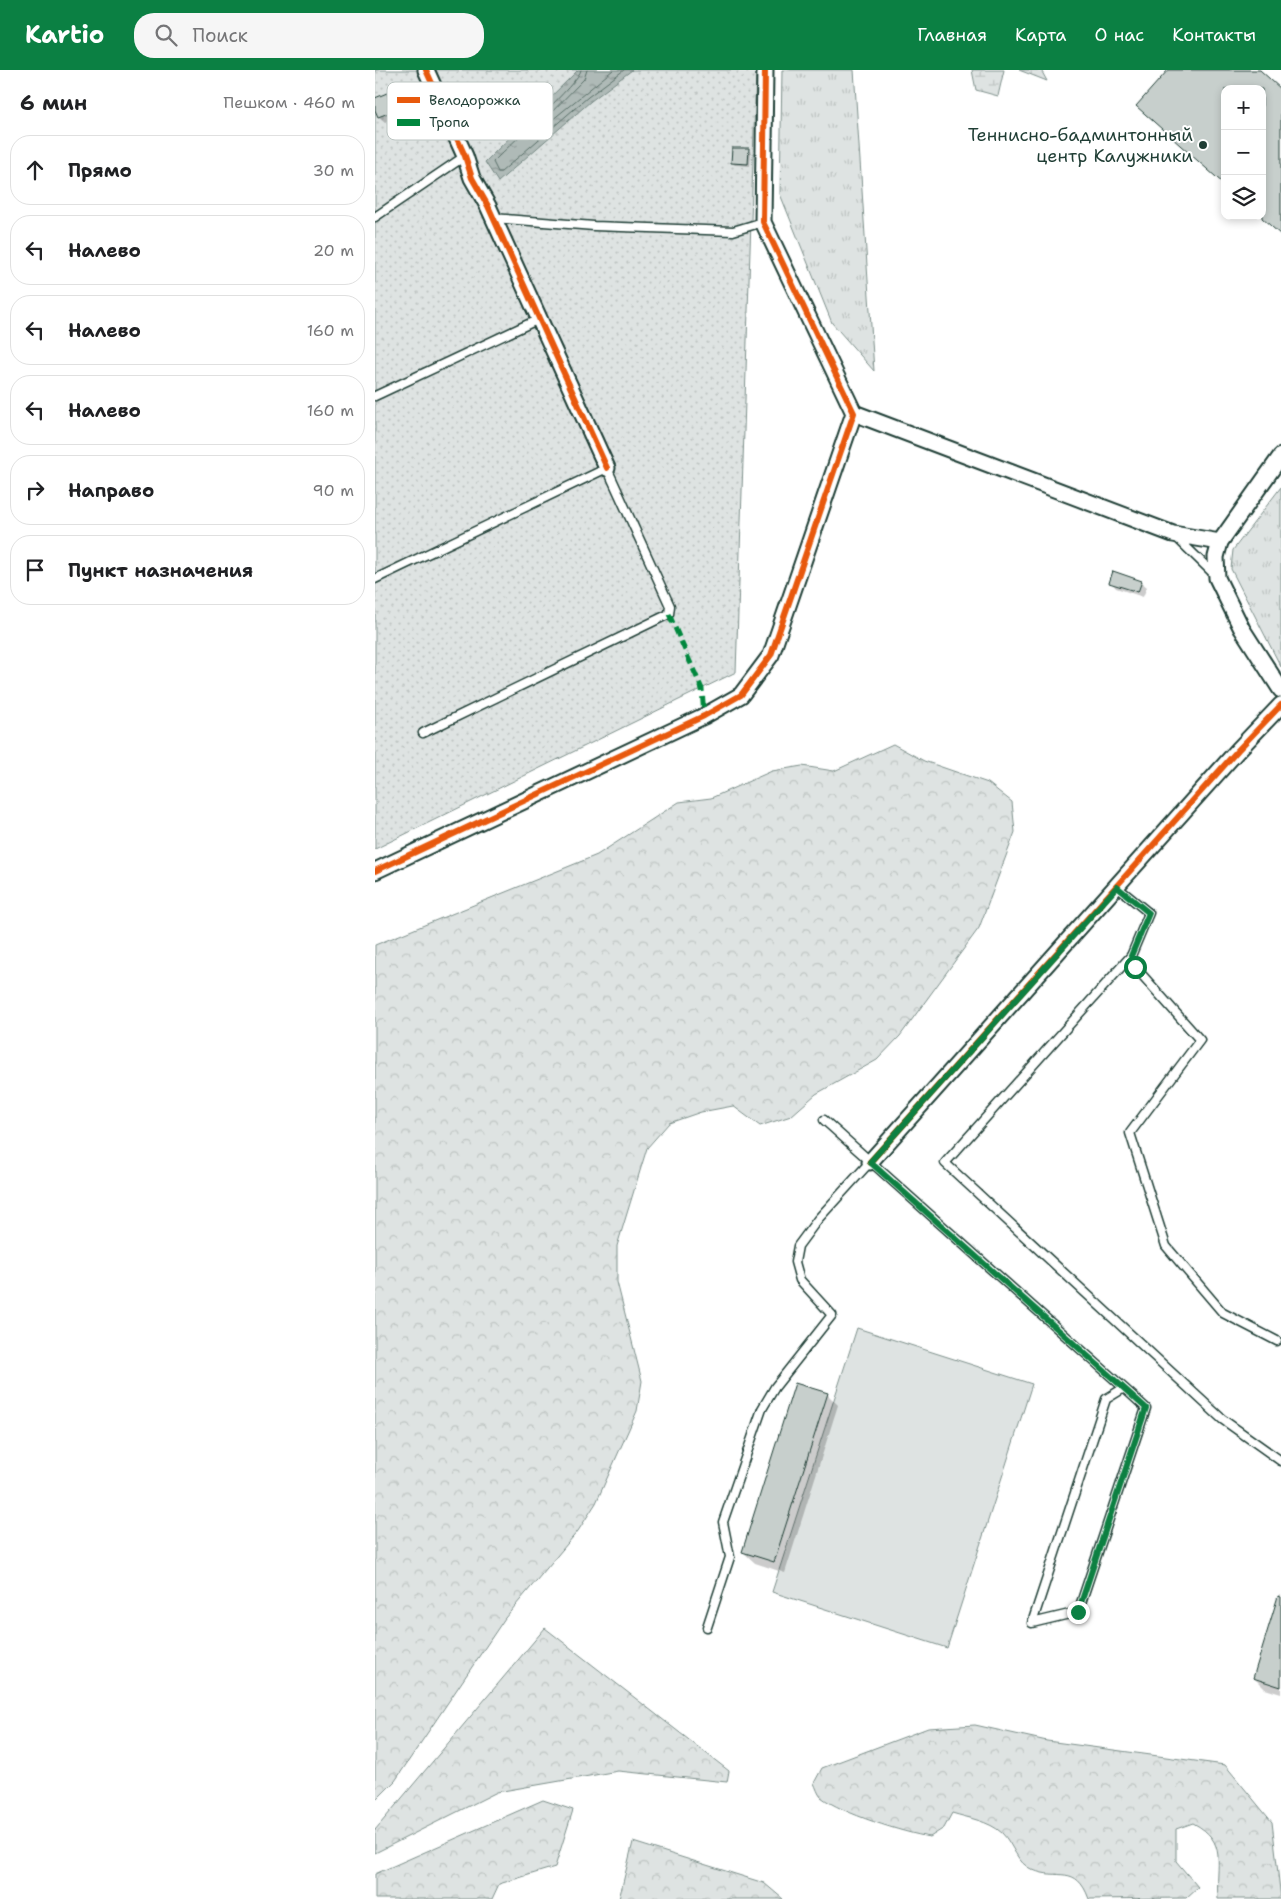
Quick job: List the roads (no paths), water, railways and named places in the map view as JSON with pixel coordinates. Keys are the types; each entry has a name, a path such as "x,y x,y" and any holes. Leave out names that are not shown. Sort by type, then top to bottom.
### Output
{"street":[{"path":"427,70 432,82"},
{"path":"765,70 763,222 854,413 1173,534 1220,542"},
{"path":"458,140 472,178 493,218 607,468"},
{"path":"375,871 704,716 741,695 771,655 854,413"},
{"path":"1281,456 1220,542 1216,557 1217,578 1242,629 1281,690"},
{"path":"870,1162 1281,705"}],"lane":[{"path":"375,217 465,156"},
{"path":"493,218 594,226 733,230 763,222"},
{"path":"375,396 539,319"},
{"path":"375,579 607,468 670,606 669,614 423,733"},
{"path":"1173,534 1217,578"},
{"path":"1117,887 1149,913 1131,956 945,1163 1222,1418 1281,1461"},
{"path":"1131,956 1135,967 1200,1040 1130,1132 1165,1246 1223,1313 1277,1341"},
{"path":"824,1120 870,1162 1124,1388 1146,1408 1078,1612 1032,1623 1106,1399 1124,1388"},
{"path":"707,1627 730,1557 723,1522 762,1409 775,1387 832,1315 799,1280 795,1262 798,1246 818,1219 870,1162"}],"water":[{"path":"578,70 632,70 591,101 553,134 553,95"},
{"path":"507,140 546,140 498,182 485,162"}],"place":[{"name":"Теннисно-бадминтонный центр Калужники","path":"1203,145"}]}
